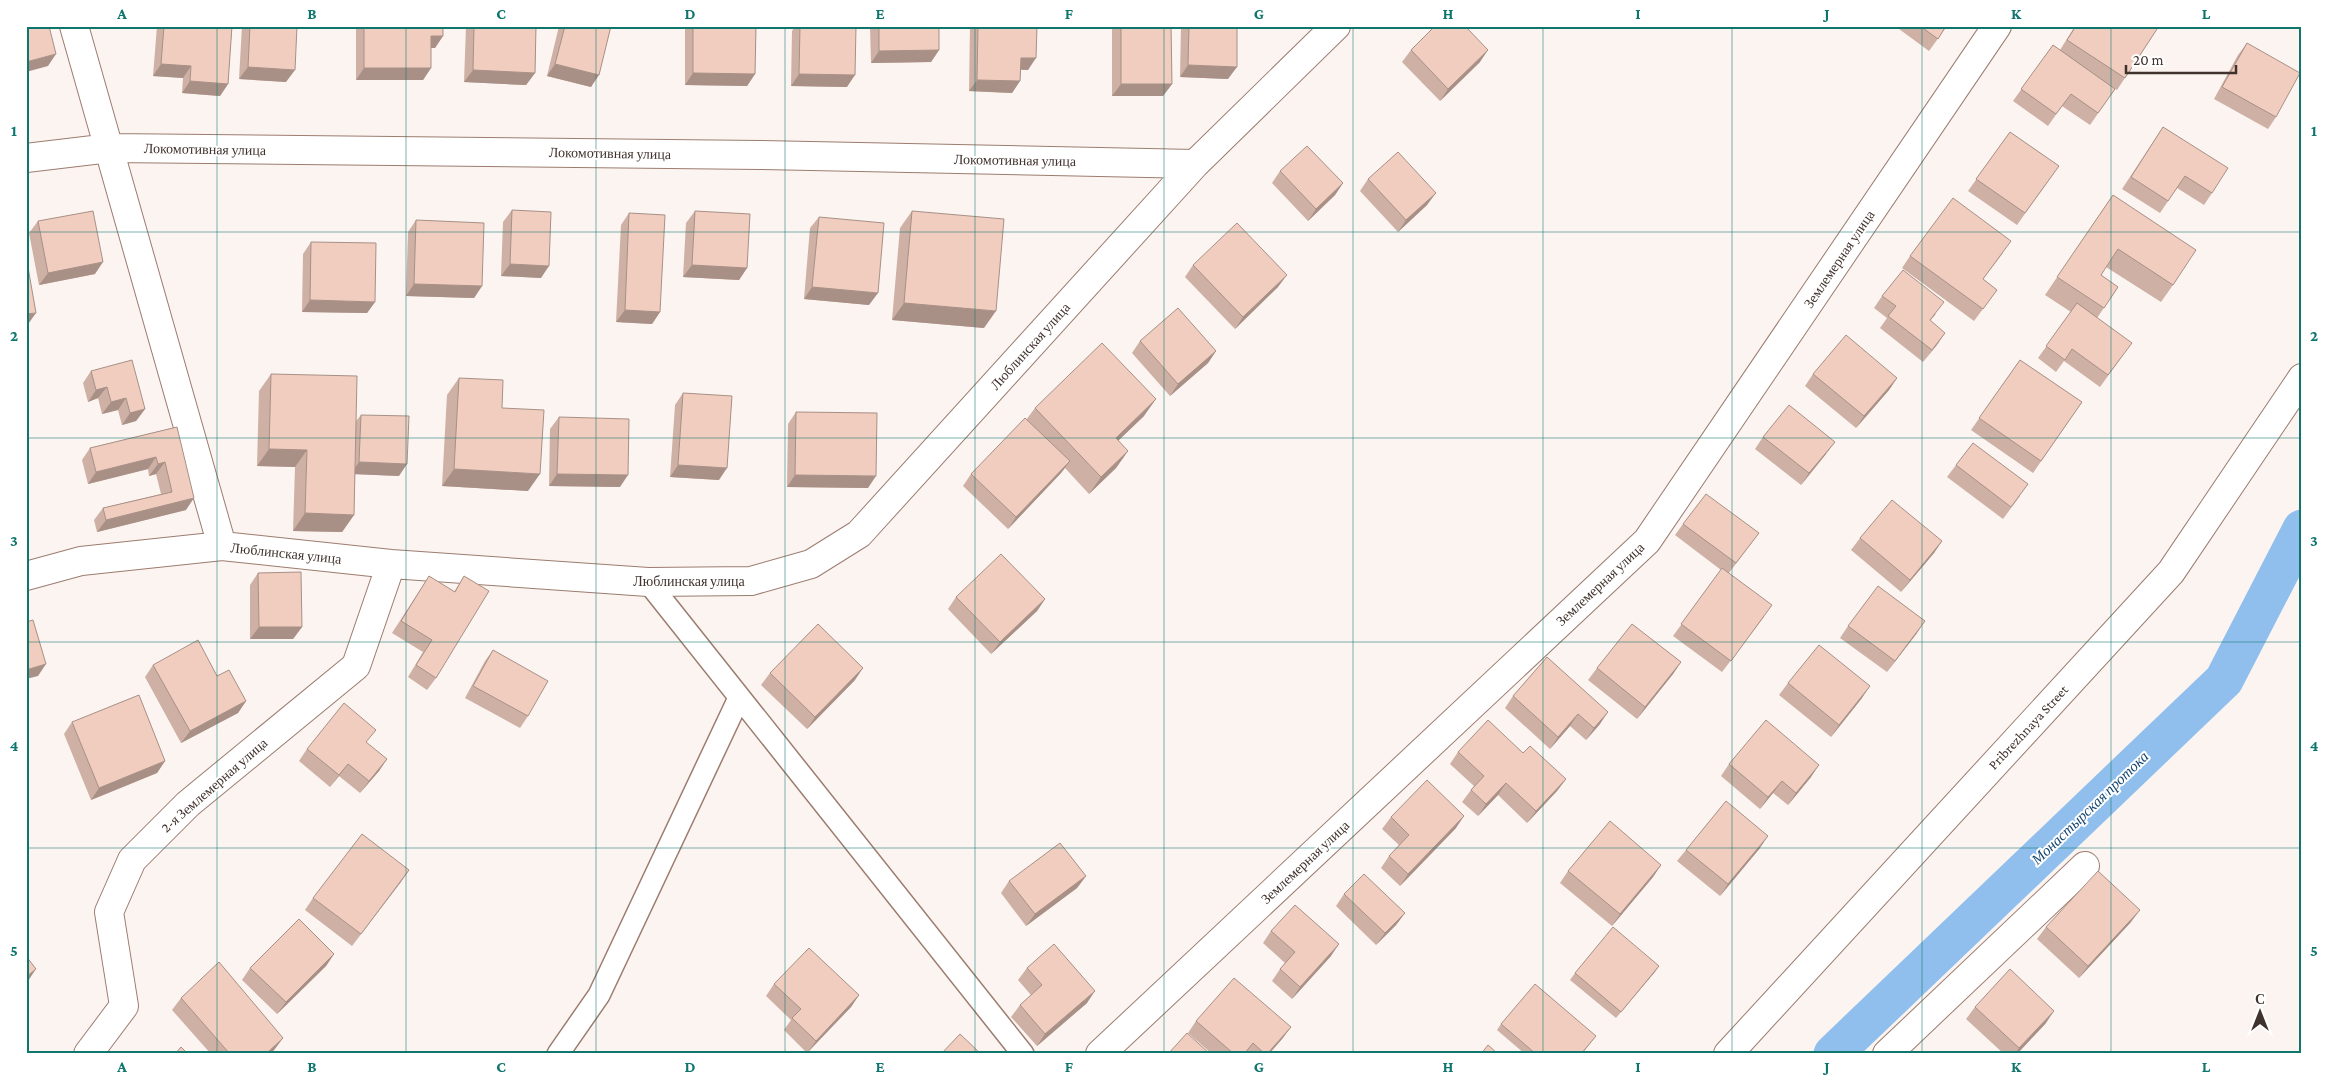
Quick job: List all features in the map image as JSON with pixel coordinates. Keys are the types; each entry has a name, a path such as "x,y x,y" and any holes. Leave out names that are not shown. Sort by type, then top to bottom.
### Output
{"street":[{"path":"74,26 222,546"},
{"name":"Люблинская улица","path":"26,576 81,561 222,546 391,564 648,582 752,581 811,564 859,534 1195,164 1336,26"},
{"name":"Землемерная улица","path":"1100,1054 1647,541 1996,26"},
{"name":"Локомотивная улица","path":"26,158 110,148 770,155 1195,164"},
{"name":"Pribrezhnaya Street","path":"1728,1054 2171,572 2302,378"},
{"name":"2-я Землемерная улица","path":"88,1054 124,1006 109,912 132,860 188,804 356,666 391,564"},
{"path":"1887,1054 2085,866"}],"lane":[{"path":"648,582 1023,1054"},
{"path":"558,1054 599,995 739,698"}],"building":[{"path":"26,26 49,26 56,54 26,62"},
{"path":"164,26 232,26 228,84 190,81 191,66 161,64"},
{"path":"250,26 297,26 295,70 248,67"},
{"path":"364,26 443,26 443,36 431,36 431,68 364,68"},
{"path":"474,26 536,26 535,73 473,70"},
{"path":"565,26 611,26 599,75 555,64"},
{"path":"693,26 756,26 755,74 693,73"},
{"path":"800,26 856,26 855,75 799,74"},
{"path":"879,26 939,26 939,50 879,51"},
{"path":"978,26 1037,26 1036,58 1021,58 1020,81 977,80"},
{"path":"1121,26 1171,26 1172,84 1121,84"},
{"path":"1189,26 1237,26 1237,67 1188,65"},
{"path":"1435,26 1465,26 1488,50 1448,89 1411,50"},
{"path":"1920,26 1946,26 1938,39"},
{"path":"2076,26 2159,26 2125,78 2067,40"},
{"path":"2247,43 2300,73 2276,117 2222,87"},
{"path":"2053,45 2115,89 2098,113 2071,94 2056,114 2021,89"},
{"path":"2163,127 2228,168 2212,193 2185,176 2168,201 2131,177"},
{"path":"2010,132 2059,166 2025,213 1976,179"},
{"path":"1307,146 1343,183 1316,209 1280,171"},
{"path":"1398,152 1436,193 1406,220 1368,179"},
{"path":"2113,195 2196,250 2173,285 2118,249 2101,275 2118,287 2104,308 2057,277"},
{"path":"1953,198 2011,241 1983,279 1997,290 1983,309 1910,256"},
{"path":"512,210 551,212 549,266 510,264"},
{"path":"93,211 103,262 48,273 38,221"},
{"path":"695,211 750,214 747,268 692,265"},
{"path":"912,211 1004,219 996,311 904,303"},
{"path":"629,213 665,215 660,312 625,310"},
{"path":"819,217 884,223 878,293 812,287"},
{"path":"416,220 484,223 482,286 414,284"},
{"path":"1237,223 1287,275 1243,317 1193,265"},
{"path":"311,242 376,243 375,302 310,300"},
{"path":"26,256 36,313 26,314"},
{"path":"1903,270 1944,302 1930,320 1945,333 1932,350 1888,316 1896,306 1882,296"},
{"path":"2077,303 2132,343 2108,375 2072,349 2065,360 2046,346"},
{"path":"1178,308 1216,351 1178,384 1140,341"},
{"path":"1846,335 1897,378 1864,416 1813,374"},
{"path":"1102,343 1156,399 1116,438 1128,451 1101,477 1035,408"},
{"path":"132,360 145,409 130,413 126,398 111,402 107,387 96,390 91,371"},
{"path":"2020,360 2082,402 2041,461 1979,418"},
{"path":"271,374 357,376 354,515 305,513 307,450 269,449"},
{"path":"459,378 503,380 502,408 544,410 540,474 454,469"},
{"path":"683,393 732,396 727,468 678,465"},
{"path":"1789,405 1835,442 1809,473 1763,437"},
{"path":"796,412 877,413 876,476 795,475"},
{"path":"361,415 409,416 407,464 359,462"},
{"path":"559,417 629,419 628,475 557,474"},
{"path":"1025,418 1070,461 1016,517 971,474"},
{"path":"177,427 194,498 106,520 103,508 172,492 165,462 158,464 156,457 96,472 90,448"},
{"path":"1973,443 2028,484 2011,507 1956,465"},
{"path":"1706,494 1759,533 1736,563 1683,524"},
{"path":"1892,500 1942,541 1910,580 1860,538"},
{"path":"1001,554 1045,599 1000,642 956,597"},
{"path":"1722,568 1772,605 1731,661 1681,624"},
{"path":"301,572 302,627 259,627 258,573"},
{"path":"429,576 455,592 464,576 489,591 436,678 416,665 432,640 401,621"},
{"path":"1878,586 1925,621 1895,661 1848,626"},
{"path":"33,620 46,664 26,670 26,622"},
{"path":"818,624 863,668 815,717 770,673"},
{"path":"1632,624 1681,662 1645,707 1597,668"},
{"path":"198,640 217,676 229,670 246,701 190,731 153,665"},
{"path":"1819,645 1870,686 1839,725 1788,683"},
{"path":"493,650 548,681 528,716 473,686"},
{"path":"1547,657 1608,712 1594,728 1578,714 1558,737 1513,696"},
{"path":"139,695 165,761 99,788 72,722"},
{"path":"344,703 376,730 366,742 387,759 369,781 348,764 339,775 307,749"},
{"path":"1488,720 1523,753 1530,746 1566,779 1536,811 1506,783 1486,804 1471,790 1484,776 1458,752"},
{"path":"1766,720 1819,765 1796,793 1782,781 1768,797 1729,764"},
{"path":"1427,780 1464,816 1408,874 1389,856 1409,835 1391,817"},
{"path":"1726,801 1768,836 1728,884 1686,850"},
{"path":"1610,821 1661,865 1620,914 1568,871"},
{"path":"362,834 409,870 361,934 313,898"},
{"path":"1060,843 1086,876 1035,914 1009,881"},
{"path":"2098,871 2140,910 2088,966 2046,927"},
{"path":"1364,874 1405,913 1385,933 1344,894"},
{"path":"1295,905 1339,944 1300,987 1280,969 1295,952 1271,931"},
{"path":"299,919 334,954 286,1002 250,968"},
{"path":"1613,927 1659,966 1621,1012 1575,973"},
{"path":"1054,944 1095,991 1045,1034 1020,1005 1042,985 1027,968"},
{"path":"809,948 859,995 816,1041 792,1018 801,1009 774,984"},
{"path":"26,956 36,969 26,977"},
{"path":"219,962 283,1038 266,1054 230,1054 181,998"},
{"path":"2010,969 2054,1011 2019,1048 1975,1007"},
{"path":"1234,978 1291,1027 1267,1054 1253,1043 1244,1054 1234,1054 1196,1021"},
{"path":"1535,984 1596,1036 1581,1054 1536,1054 1501,1024"},
{"path":"1187,1033 1210,1054 1168,1054"},
{"path":"960,1034 981,1054 941,1054"},
{"path":"1488,1045 1498,1054 1481,1054"},
{"path":"181,1047 188,1054 175,1054"}],"waterway":[{"name":"Монастырская протока","path":"1833,1054 2224,680 2302,529"}]}
